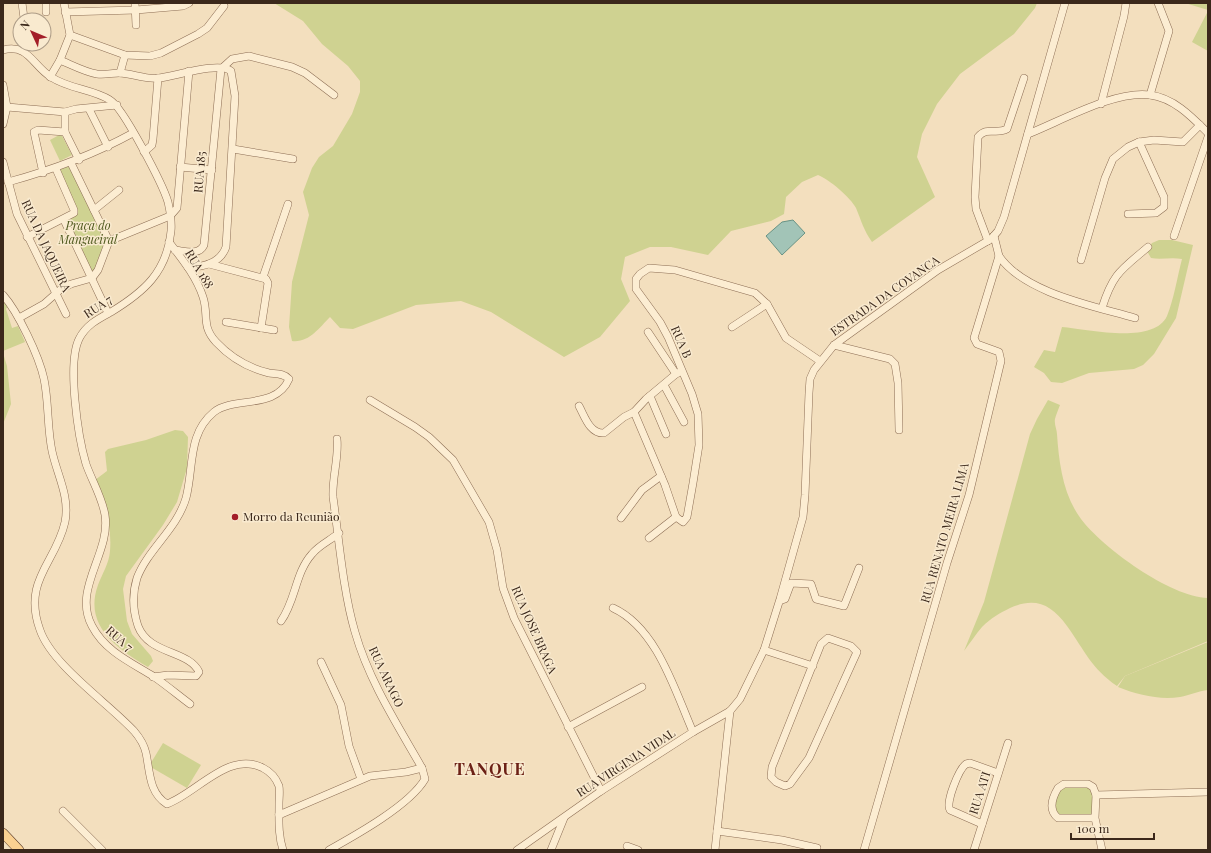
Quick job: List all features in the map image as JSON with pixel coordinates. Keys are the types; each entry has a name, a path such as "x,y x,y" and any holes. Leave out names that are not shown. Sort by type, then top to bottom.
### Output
{"main road":[{"path":"3,833 19,850"}],"street":[{"path":"46,3 46,12"},
{"path":"50,77 60,60 70,35 64,3"},
{"path":"66,12 135,6 183,6 189,3"},
{"path":"991,238 1004,217 1028,134 1035,103 1065,3"},
{"path":"1101,104 1126,3"},
{"path":"1150,95 1169,31 1158,3"},
{"path":"135,6 136,25"},
{"path":"70,35 125,55 150,56 161,53 206,28 224,6"},
{"path":"3,50 18,48 25,52 50,77 67,85 105,98 117,105"},
{"path":"120,73 125,55"},
{"path":"221,69 232,59 249,56 292,67 306,73 334,95"},
{"path":"60,60 99,75 120,73 130,76 158,78 189,71 221,69 231,71 235,86 233,149 226,247 222,256 209,264"},
{"name":"RUA 185","path":"175,250 196,252 204,246 221,69"},
{"path":"109,241 170,216 177,208 189,71"},
{"path":"144,152 152,145 158,78"},
{"path":"1024,78 1007,129 1002,131 984,131 978,137 975,196 976,208 999,256 1015,272 1035,286 1135,318"},
{"path":"3,85 7,108 3,124"},
{"path":"1028,134 1101,104 1125,97 1150,95 1181,108 1208,133"},
{"path":"7,108 65,112 76,109 89,109 117,105"},
{"name":"RUA 7","path":"117,105 144,152 162,188 170,216 169,242 158,273 135,297 86,328 80,337 74,358 78,428 82,448 105,515 104,537 88,585 87,612 90,623 97,635 107,646 190,704"},
{"path":"89,109 108,146"},
{"path":"65,112 65,132 79,160"},
{"path":"1081,260 1109,167 1118,153 1139,142 1154,140 1183,142 1200,125"},
{"path":"43,173 34,132 38,130 65,132"},
{"path":"8,182 56,169 79,160 133,133"},
{"path":"1174,236 1208,137"},
{"path":"1128,214 1156,213 1164,206 1164,197 1139,142"},
{"path":"233,149 293,159"},
{"name":"RUA DA JAQUEIRA","path":"3,162 4,173 17,214 66,314"},
{"path":"19,318 44,304 72,284 92,278 98,270 109,241 71,163"},
{"path":"180,167 212,170"},
{"path":"27,237 72,215 74,210 56,169"},
{"path":"94,210 119,190"},
{"path":"263,277 288,204"},
{"path":"64,220 108,313"},
{"name":"ESTRADA DA COVANCA","path":"730,711 740,699 764,650 803,517 810,379 820,361 834,345 938,270 991,238"},
{"name":"RUA 188","path":"153,677 168,675 196,676 200,672 194,665 157,647 146,638 135,617 134,598 140,572 150,555 173,524 185,499 196,434 202,424 215,411 228,406 261,401 272,395 286,384 288,379 284,375 261,371 243,364 217,344 208,331 203,296 188,267 169,242"},
{"path":"1102,308 1112,281 1119,272 1148,247"},
{"name":"RUA RENATO MEIRA LIMA","path":"864,850 947,564 970,495 1001,361 999,352 977,344 974,338 999,256"},
{"path":"188,267 209,264 266,279 268,283 261,328"},
{"name":"RUA B","path":"676,517 682,522 687,517 699,445 696,405 679,373 660,322 636,288 636,279 644,270 656,268 670,270 755,293 767,304 786,338 820,361"},
{"path":"3,295 19,318 44,378 51,450 67,499 62,530 42,571 36,594 36,618 47,646 67,668 124,720 142,742 152,787 159,799 167,804 179,800 216,773 236,764 248,763 258,765 266,770 277,780 279,788 279,837 283,850"},
{"path":"732,327 767,304"},
{"path":"226,322 274,330"},
{"path":"579,406 590,426 597,433 600,433 608,430 624,417 634,415 650,396 679,373 648,332"},
{"path":"834,345 890,359 895,364 897,376 899,430"},
{"path":"664,385 684,422"},
{"path":"650,396 666,434"},
{"name":"RUA JOSE BRAGA","path":"370,400 420,430 453,460 489,522 494,537 502,588 508,604 601,791"},
{"path":"634,415 661,476 676,517 649,538"},
{"name":"RUA ARAGO","path":"337,439 338,449 333,481 350,611 363,655 379,693 422,768"},
{"path":"622,518 642,490 661,476"},
{"path":"281,621 290,606 301,570 308,558 315,550 339,533"},
{"path":"780,599 785,599 791,583 811,584 816,599 844,606 859,568"},
{"path":"613,608 628,616 655,647 693,732"},
{"path":"828,638 847,644 856,649 855,657 842,688 809,758 790,784 785,786 773,780 770,774 783,738 814,666 821,644 828,638"},
{"path":"764,650 814,666"},
{"path":"322,662 342,705 349,746 361,780"},
{"path":"568,727 642,687"},
{"path":"715,850 730,711"},
{"name":"RUA VIRGINIA VIDAL","path":"517,850 601,791 693,732 730,711"},
{"name":"RUA ATI","path":"974,850 1008,743"},
{"path":"982,824 955,814 948,807 948,803 960,772 966,764 998,773"},
{"path":"279,815 378,774 406,772 422,768 425,779 415,792 375,823 329,850"},
{"path":"1095,818 1058,818 1052,813 1051,808 1056,790 1062,784 1088,784 1093,787 1096,794 1095,818 1102,850"},
{"path":"1096,794 1208,792"},
{"path":"63,811 102,850"},
{"path":"551,850 564,818"},
{"path":"717,831 782,840 817,848"},
{"path":"627,846 638,850"}],"green space":[{"path":"274,3 1037,3 1035,8 1014,34 960,74 937,104 922,134 917,157 935,197 872,242 865,230 856,208 845,194 823,177 818,175 802,182 786,197 784,214 771,221 731,231 708,255 671,247 650,247 625,257 621,279 630,301 600,337 564,357 491,312 461,301 416,305 353,329 340,328 330,317 309,337 304,340 292,341 289,327 292,282 309,215 303,192 312,168 319,157 333,146 352,114 360,92 360,81 348,66 322,44 303,21"},
{"path":"1185,3 1208,3 1208,10"},
{"path":"1208,11 1208,51 1192,42"},
{"path":"61,134 72,155 60,161 50,140"},
{"name":"Praça do Mangueiral","path":"72,164 110,242 98,276 92,278 64,220 76,214 57,171"},
{"path":"1159,240 1172,240 1193,245 1176,318 1154,354 1143,365 1134,369 1089,373 1062,383 1051,382 1044,373 1034,367 1044,350 1055,352 1062,327 1103,332 1135,333 1149,330 1160,325 1167,316 1174,296 1182,259 1151,258 1147,251 1152,243"},
{"path":"3,295 10,303 6,309 12,328 18,326 25,342 3,351"},
{"path":"3,353 7,366 11,404 3,424"},
{"path":"1048,400 1060,405 1056,416 1055,425 1063,478 1070,500 1081,519 1091,531 1138,569 1175,589 1193,596 1208,598 1208,641 1125,676 1117,686 1094,666 1061,618 1049,608 1035,603 1019,605 999,614 982,627 964,651 984,602 1030,434"},
{"path":"175,430 183,431 188,437 187,468 177,502 163,525 126,576 123,589 127,621 132,634 151,656 153,661 148,667 125,652 106,635 99,624 95,613 95,600 98,585 105,569 110,551 110,533 107,515 95,480 107,471 105,452 108,449 146,440"},
{"path":"1208,642 1208,690 1180,697 1164,698 1141,694 1118,687 1125,676"},
{"path":"163,743 201,765 187,788 149,766"},
{"path":"1061,787 1088,787 1092,790 1094,816 1059,818 1053,813 1057,791"}],"shaded area":[{"path":"793,220 805,233 782,255 766,236 782,222"}],"place":[{"name":"Morro da Reunião","path":"235,517"}],"district":[{"name":"TANQUE","path":"490,769"}]}
